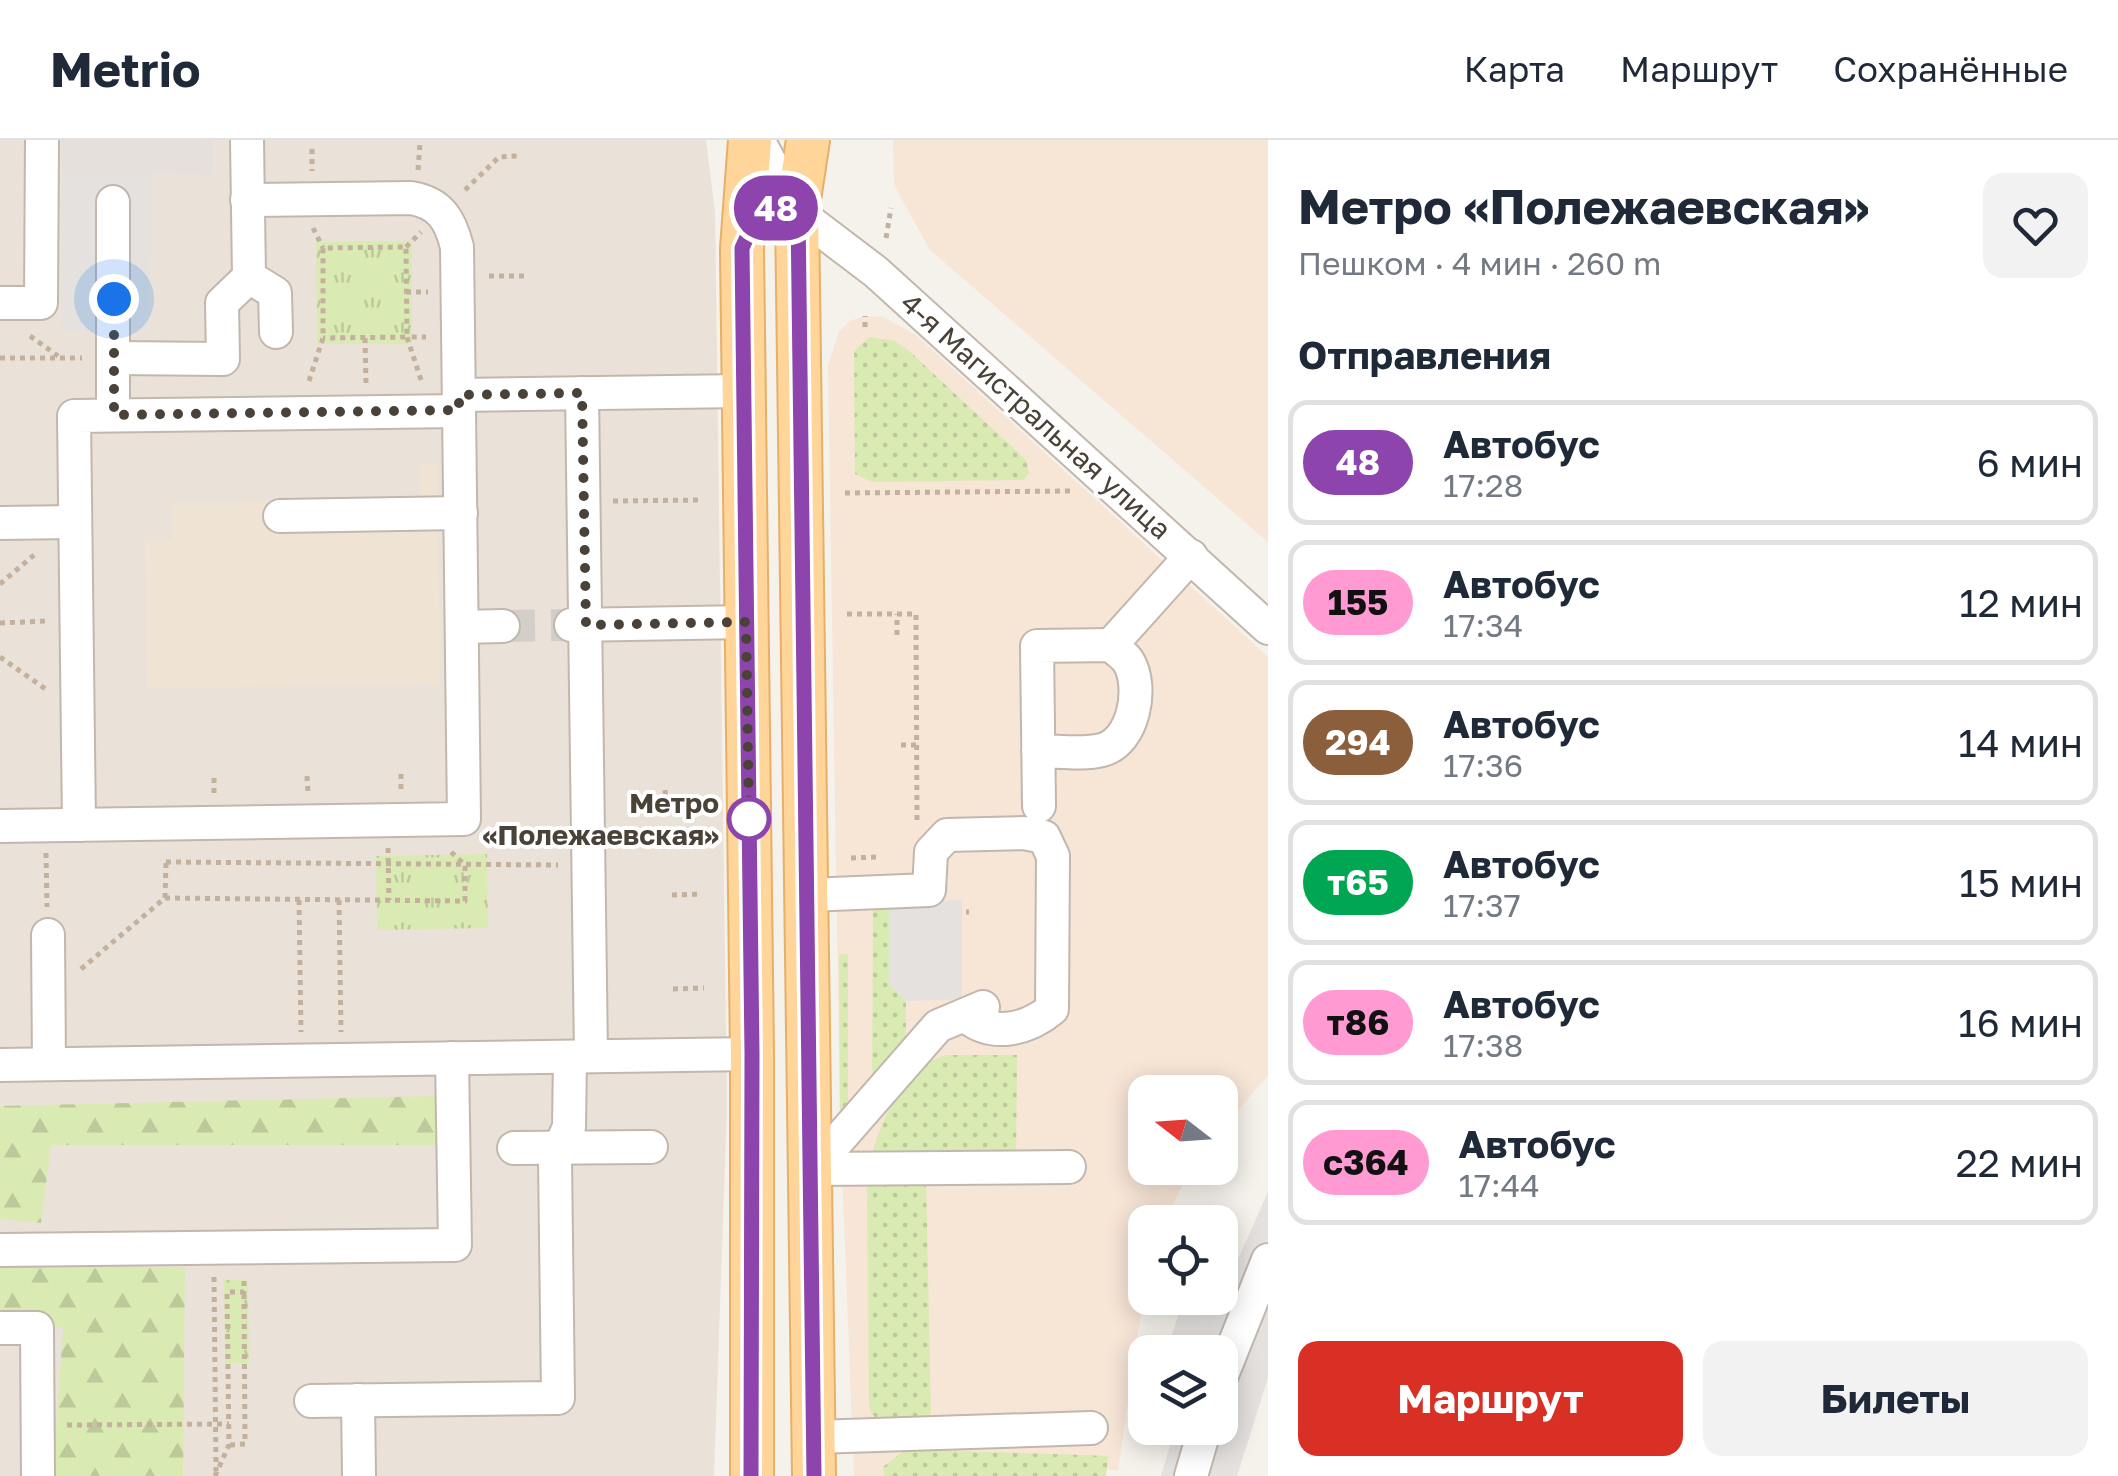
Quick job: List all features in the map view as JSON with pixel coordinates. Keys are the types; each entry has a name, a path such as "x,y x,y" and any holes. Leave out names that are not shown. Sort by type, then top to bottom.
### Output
{"main road":[{"path":"750,140 742,248 752,1054 752,1476"},
{"path":"808,140 798,212 814,1456"}],"street":[{"path":"0,303 41,303 42,140"},
{"path":"114,358 223,359 222,303 249,277 247,140"},
{"path":"758,140 798,212"},
{"path":"0,826 464,819 456,247 442,212 428,200 247,200"},
{"path":"114,202 114,415"},
{"path":"742,248 757,215 784,207 798,212"},
{"name":"4-я Магистральная улица","path":"798,212 890,284 1268,628"},
{"path":"249,277 275,293 276,332"},
{"path":"79,825 74,416 366,412 582,393 743,391"},
{"path":"311,1401 558,1398 558,1148 569,1127 581,1056 589,866 578,625 584,502 582,393"},
{"path":"280,516 461,513"},
{"path":"0,523 75,522"},
{"path":"1111,645 1191,556"},
{"path":"578,625 746,622"},
{"path":"462,627 503,626"},
{"path":"1038,751 1104,750 1122,736 1132,718 1136,687 1129,662 1111,645 1037,646 1038,751 1039,806"},
{"path":"808,895 929,890 931,852 947,835 1024,832 1044,837 1053,856 1056,998 1052,1009 1021,1028 982,1028 967,1017 949,1018 813,1169"},
{"path":"48,934 49,1064"},
{"path":"0,1065 752,1054"},
{"path":"0,1250 455,1245 452,1058"},
{"path":"514,1148 651,1147"},
{"path":"813,1169 1069,1168"},
{"path":"1238,1335 1268,1260"},
{"path":"0,1328 37,1328 38,1476"},
{"path":"358,1400 359,1476"},
{"path":"814,1456 1091,1428"},
{"path":"1190,1476 1200,1445"}],"path":[{"path":"418,183 420,143"},
{"path":"453,202 499,157 518,156"},
{"path":"886,238 891,208"},
{"path":"299,413 323,338 322,248 406,247 407,338 323,338"},
{"path":"472,276 526,276"},
{"path":"865,316 865,327"},
{"path":"366,338 366,412"},
{"path":"0,358 114,358"},
{"path":"845,493 1070,492"},
{"path":"584,502 700,500"},
{"path":"846,614 916,614 917,824"},
{"path":"897,635 898,614"},
{"path":"0,622 76,620"},
{"path":"0,658 77,710"},
{"path":"901,744 916,744"},
{"path":"665,790 666,808 699,807"},
{"path":"389,900 388,864 402,820 465,864"},
{"path":"140,824 166,862 165,898"},
{"path":"46,825 48,934"},
{"path":"166,862 589,866"},
{"path":"48,997 165,898 465,901 465,864"},
{"path":"672,895 702,894"},
{"path":"299,900 301,1060"},
{"path":"339,900 342,1060"},
{"path":"673,989 704,988"},
{"path":"228,1249 244,1292 246,1444 229,1445"},
{"path":"215,1475 228,1249"},
{"path":"215,1475 229,1445 228,1292 244,1292"},
{"path":"38,1426 229,1424"}],"shaded area":[{"path":"0,140 706,140 715,212 727,1106 714,1476 0,1476"},
{"path":"62,140 213,140 213,175 62,174"},
{"path":"893,140 1268,140 1268,542 930,250 894,185"},
{"path":"62,174 151,175 148,331 61,331"},
{"path":"865,316 883,317 916,335 1268,657 1268,1075 1238,1111 1238,1075 1128,1075 1128,1185 1182,1185 1172,1205 1128,1205 1128,1315 1141,1315 1138,1335 1128,1335 1128,1401 1118,1470 936,1464 899,1476 854,1476 840,1116 828,366 839,332 850,321"},
{"path":"421,464 437,464 440,684 147,688 145,541 172,540 172,503 420,500"},
{"path":"962,900 962,999 906,1001 889,984 890,902"},
{"path":"1268,1192 1268,1378 1237,1476 1161,1476 1170,1445 1238,1445 1238,1335 1172,1335 1178,1315 1238,1315 1238,1259"}],"green space":[{"path":"412,241 412,344 317,344 316,242"},
{"path":"870,337 895,341 909,351 1026,460 1029,473 1024,480 872,482 855,474 854,351"},
{"path":"487,854 488,928 377,930 376,856"},
{"path":"890,902 889,984 906,1001 906,1044 872,1088 873,903"},
{"path":"839,954 848,954 848,1119 840,1116"},
{"path":"947,1055 1017,1055 1016,1161 870,1162 887,1114 906,1083 932,1061"},
{"path":"435,1096 437,1145 51,1145 41,1223 0,1219 0,1106"},
{"path":"926,1178 931,1413 925,1421 884,1423 869,1406 867,1179"},
{"path":"0,1266 185,1267 183,1476 53,1476 63,1328 0,1319"},
{"path":"224,1280 248,1280 249,1363 225,1363"},
{"path":"906,1449 1108,1456 1106,1476 884,1476 883,1467"}],"tunnel":[{"path":"503,626 571,625"}],"bus line":[{"name":"48","path":"751,1476 752,1054 742,248 757,215 769,208 784,207 798,212 814,1476"}],"place":[{"name":"Метро «Полежаевская»","path":"749,819"}],"route":[{"path":"114,299 114,415 459,410 459,395 582,393 586,625 746,622 749,819"}]}
